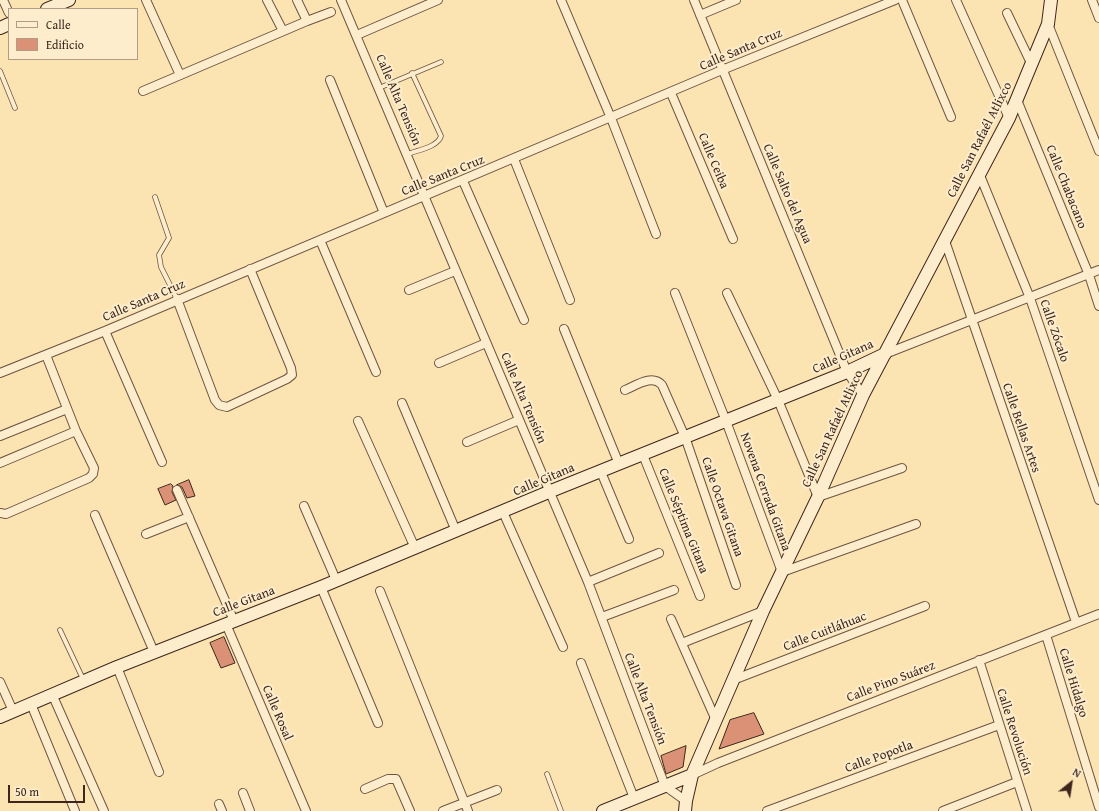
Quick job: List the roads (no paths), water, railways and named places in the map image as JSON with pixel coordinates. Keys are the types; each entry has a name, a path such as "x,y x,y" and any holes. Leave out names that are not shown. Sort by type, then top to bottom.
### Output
{"street":[{"path":"3,0 8,11"},
{"path":"49,8 69,0"},
{"path":"146,0 180,75"},
{"path":"267,0 283,31"},
{"path":"297,0 307,21"},
{"name":"Calle Alta Tensión","path":"341,0 380,88 455,271 588,582 665,786"},
{"path":"356,35 438,0"},
{"path":"561,0 611,118 656,234"},
{"name":"Calle Salto del Agua","path":"694,0 847,372 862,395"},
{"path":"700,15 736,0"},
{"name":"Calle Santa Cruz","path":"0,373 464,181 722,70 894,0"},
{"path":"902,0 950,117"},
{"path":"956,0 1010,118"},
{"name":"Calle San Rafaél Atlixco","path":"685,806 692,775 715,718 734,680 763,611 818,497 862,395 945,241 979,173 1010,118 1048,24 1051,0"},
{"path":"1092,0 1098,17"},
{"path":"143,91 331,12"},
{"path":"1007,13 1032,65"},
{"path":"1048,24 1099,151"},
{"path":"330,80 384,213"},
{"name":"Calle Ceiba","path":"671,93 733,239"},
{"name":"Calle Chabacano","path":"1017,100 1089,274 1099,306"},
{"path":"514,159 570,300"},
{"name":"Calle Zócalo","path":"979,173 1030,298 1099,500"},
{"path":"464,181 524,320"},
{"path":"320,240 376,372"},
{"name":"Calle Bellas Artes","path":"945,241 970,319 1076,622"},
{"path":"177,299 215,400 219,405 227,407 287,380 292,375 291,368 250,269"},
{"name":"Calle Gitana","path":"0,717 117,667 321,587 550,491 601,472 847,372 884,354 970,319 1030,298 1099,270"},
{"path":"409,290 455,271"},
{"name":"Novena Cerrada Gitana","path":"675,293 726,421 782,572"},
{"path":"727,293 778,400 818,497 902,468"},
{"path":"564,329 619,464"},
{"path":"104,331 162,462"},
{"path":"439,362 486,343"},
{"path":"1,513 6,514 89,478 93,474 94,468 76,431 46,355"},
{"name":"Calle Octava Gitana","path":"625,390 651,379 658,381 662,385 685,437 736,585"},
{"path":"402,403 456,531"},
{"path":"0,436 67,409"},
{"path":"467,442 519,420"},
{"path":"358,421 415,548"},
{"path":"0,463 76,431"},
{"name":"Calle Séptima Gitana","path":"643,455 700,596"},
{"path":"601,472 629,539"},
{"name":"Calle Rosal","path":"177,490 306,811"},
{"path":"304,506 336,580"},
{"path":"503,512 563,647"},
{"path":"95,515 154,652"},
{"path":"146,534 189,517"},
{"path":"782,572 916,524"},
{"path":"588,582 659,553"},
{"path":"321,587 378,723"},
{"path":"602,617 674,590"},
{"path":"380,591 468,811"},
{"name":"Calle Cuitláhuac","path":"734,680 925,606"},
{"path":"682,643 763,611"},
{"name":"Calle Pino Suárez","path":"692,775 718,762 1099,614"},
{"path":"672,619 715,718"},
{"name":"Calle Hidalgo","path":"1046,635 1099,807"},
{"name":"Calle Revolución","path":"979,660 1027,811"},
{"path":"582,663 634,798"},
{"path":"117,667 159,772"},
{"path":"0,682 13,711"},
{"path":"52,694 104,811"},
{"path":"31,704 75,811"},
{"name":"Calle Popotla","path":"767,811 999,725"},
{"path":"603,811 692,775"},
{"path":"365,789 388,779 396,779 410,811"},
{"path":"943,811 1017,782"},
{"path":"665,786 685,806"},
{"path":"443,811 497,790"},
{"path":"243,792 250,811"}],"lane":[{"path":"380,88 412,73 441,62"},
{"path":"0,71 14,108"},
{"path":"408,154 435,144 440,140 441,136 412,73"},
{"path":"155,198 169,238 158,255 161,267 177,299"},
{"path":"60,630 84,682"},
{"path":"547,774 561,811"}]}
